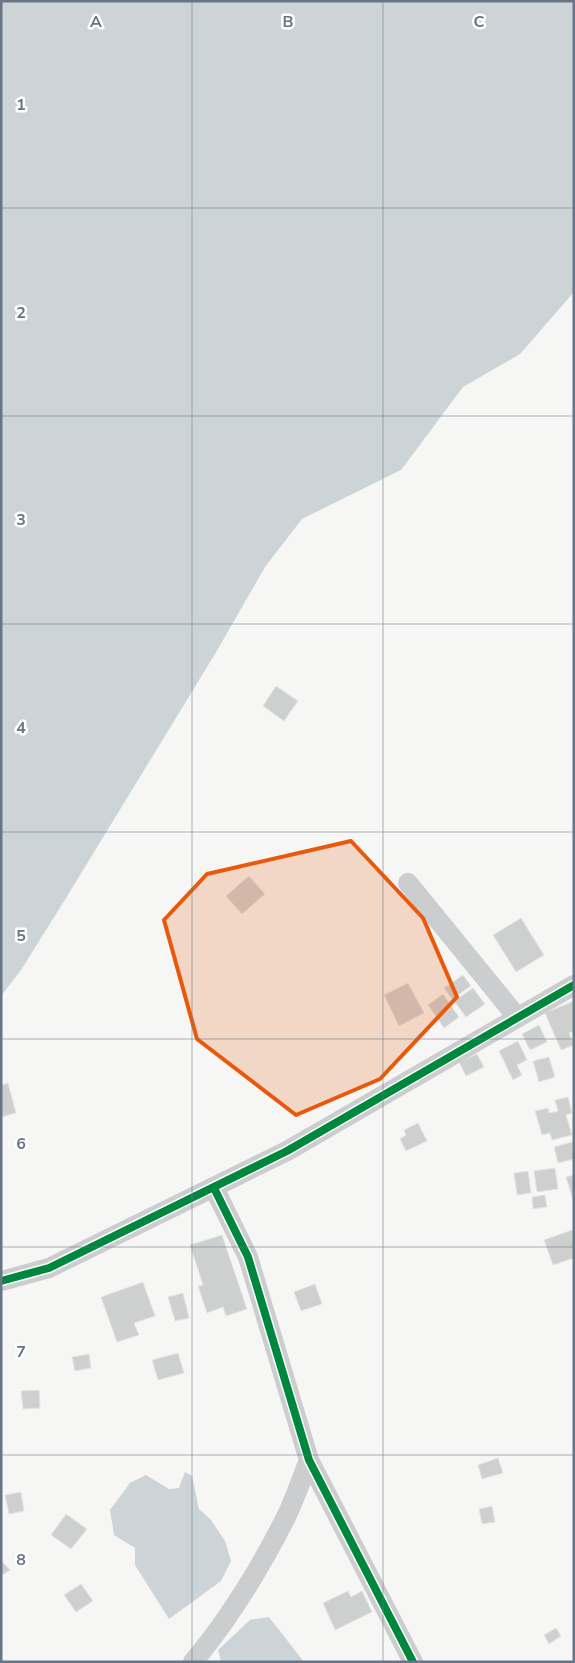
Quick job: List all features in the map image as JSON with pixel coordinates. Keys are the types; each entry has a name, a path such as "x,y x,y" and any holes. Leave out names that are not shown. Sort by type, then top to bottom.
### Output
{"street":[{"path":"408,883 517,1018"},
{"path":"1,1281 49,1268 287,1151 574,985"},
{"path":"214,1188 248,1257 309,1460 413,1662"},
{"path":"193,1662 212,1639 257,1569 285,1519 309,1460"}],"highlighted area":[{"path":"351,841 423,918 457,997 380,1079 296,1115 197,1039 164,920 207,874"}],"shaded area":[{"path":"1,1 574,1 574,292 520,354 463,387 401,470 302,519 265,567 215,654 66,898 21,970 1,996"},
{"path":"185,1472 192,1476 199,1509 211,1520 225,1541 231,1561 221,1581 169,1619 135,1565 135,1548 114,1535 110,1510 130,1483 146,1475 169,1489 179,1488"},
{"path":"269,1617 304,1662 221,1662 218,1650 250,1620"}],"building":[{"path":"276,686 298,701 284,721 263,706"},
{"path":"249,876 265,894 242,914 226,896"},
{"path":"521,918 544,955 516,972 493,935"},
{"path":"463,975 471,986 452,999 444,988"},
{"path":"408,983 424,1013 399,1026 384,995"},
{"path":"473,988 485,1004 466,1017 454,1001"},
{"path":"443,994 459,1017 444,1028 428,1005"},
{"path":"574,1001 574,1031 569,1033 574,1045 561,1050 545,1013"},
{"path":"539,1025 547,1042 530,1050 522,1034"},
{"path":"518,1041 527,1060 517,1065 522,1075 513,1080 499,1051"},
{"path":"477,1054 484,1067 466,1076 459,1062"},
{"path":"549,1057 555,1077 539,1082 533,1061"},
{"path":"8,1083 16,1113 1,1117 1,1085"},
{"path":"568,1097 572,1113 566,1115 572,1135 552,1140 550,1133 542,1135 535,1111 548,1108 549,1113 558,1111 555,1100"},
{"path":"418,1123 427,1141 406,1151 400,1139 406,1135 404,1130"},
{"path":"572,1142 574,1159 558,1163 554,1147"},
{"path":"555,1168 558,1189 537,1192 534,1171"},
{"path":"528,1171 531,1193 517,1195 514,1173"},
{"path":"574,1175 574,1200 573,1200 566,1177"},
{"path":"545,1195 547,1207 533,1209 532,1197"},
{"path":"572,1230 574,1235 574,1258 553,1265 544,1240"},
{"path":"222,1235 247,1309 226,1316 223,1307 207,1313 198,1286 203,1285 190,1245"},
{"path":"143,1282 155,1316 134,1323 139,1335 117,1342 101,1297"},
{"path":"315,1284 322,1304 301,1311 294,1292"},
{"path":"183,1293 189,1318 175,1321 168,1297"},
{"path":"178,1353 184,1373 158,1380 152,1360"},
{"path":"89,1354 91,1368 75,1371 72,1357"},
{"path":"39,1390 40,1408 23,1409 21,1391"},
{"path":"498,1458 503,1473 482,1479 478,1465"},
{"path":"21,1492 24,1511 9,1514 5,1495"},
{"path":"492,1506 495,1522 482,1524 479,1509"},
{"path":"66,1514 87,1529 71,1549 51,1535"},
{"path":"1,1560 10,1570 1,1576"},
{"path":"81,1584 93,1601 76,1612 64,1595"},
{"path":"348,1591 351,1597 362,1591 372,1612 335,1630 323,1603"},
{"path":"556,1628 561,1636 549,1644 544,1635"}],"cycle path":[{"path":"1,1281 49,1268 287,1151 574,985"},
{"path":"214,1188 248,1257 309,1460 413,1662"}]}
